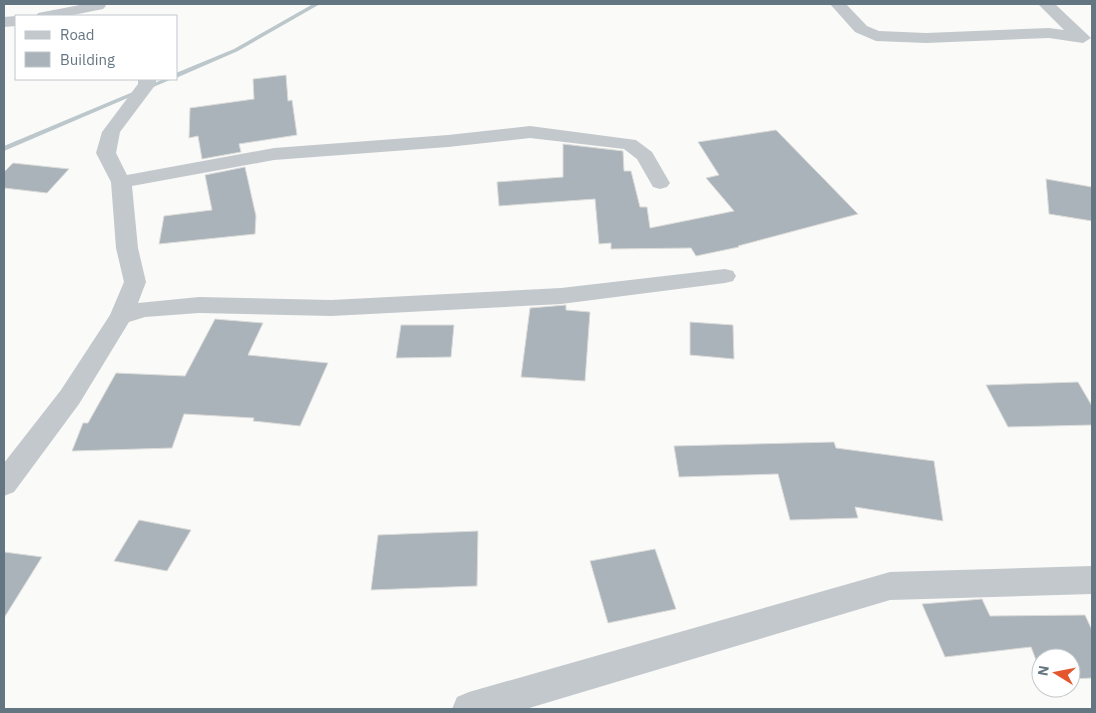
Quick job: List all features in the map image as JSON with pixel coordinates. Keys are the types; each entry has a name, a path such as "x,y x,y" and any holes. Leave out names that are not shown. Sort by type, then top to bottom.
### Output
{"street":[{"path":"838,4 861,29 876,36 926,38 1049,33 1087,42"},
{"path":"1046,4 1087,42"},
{"path":"52,15 101,9"},
{"path":"4,484 70,397 121,316 135,282 127,248 121,182 106,153 111,132 147,81"},
{"path":"121,182 274,154 448,141 530,132 629,144 645,156 660,183"},
{"path":"121,316 144,309 199,304 331,308 562,296 725,276"},
{"path":"469,709 890,586 1092,580"}],"building":[{"path":"286,75 288,101 292,100 297,135 239,144 241,152 202,159 198,136 189,138 190,108 254,99 253,79"},
{"path":"776,130 858,214 739,247 696,256 691,248 611,249 611,243 599,244 595,199 499,206 497,182 563,177 563,144 623,151 624,171 631,171 640,207 647,207 650,228 734,211 706,178 719,175 698,142"},
{"path":"13,163 69,169 47,193 4,188 4,172"},
{"path":"245,167 256,216 255,234 159,244 164,216 212,210 205,175"},
{"path":"1046,179 1092,187 1092,221 1049,214"},
{"path":"566,305 566,310 590,312 585,381 521,377 530,308"},
{"path":"215,319 263,323 248,355 328,363 300,426 253,421 254,418 184,414 172,448 72,451 83,423 88,423 116,373 185,376"},
{"path":"690,322 733,325 734,359 690,355"},
{"path":"401,325 454,325 451,357 396,358"},
{"path":"1078,382 1092,406 1092,425 1008,427 986,385"},
{"path":"834,442 836,448 934,461 943,521 855,507 858,518 790,520 778,474 679,477 674,446"},
{"path":"139,520 191,530 167,571 114,561"},
{"path":"478,531 477,586 371,590 378,535"},
{"path":"655,549 676,609 608,623 590,561"},
{"path":"4,552 42,557 4,618"},
{"path":"982,599 990,616 1085,615 1092,630 1092,678 1081,679 1081,648 1031,647 945,657 922,604"}],"waterway":[{"path":"178,75 236,50 317,4"},
{"path":"4,149 167,80"}]}
